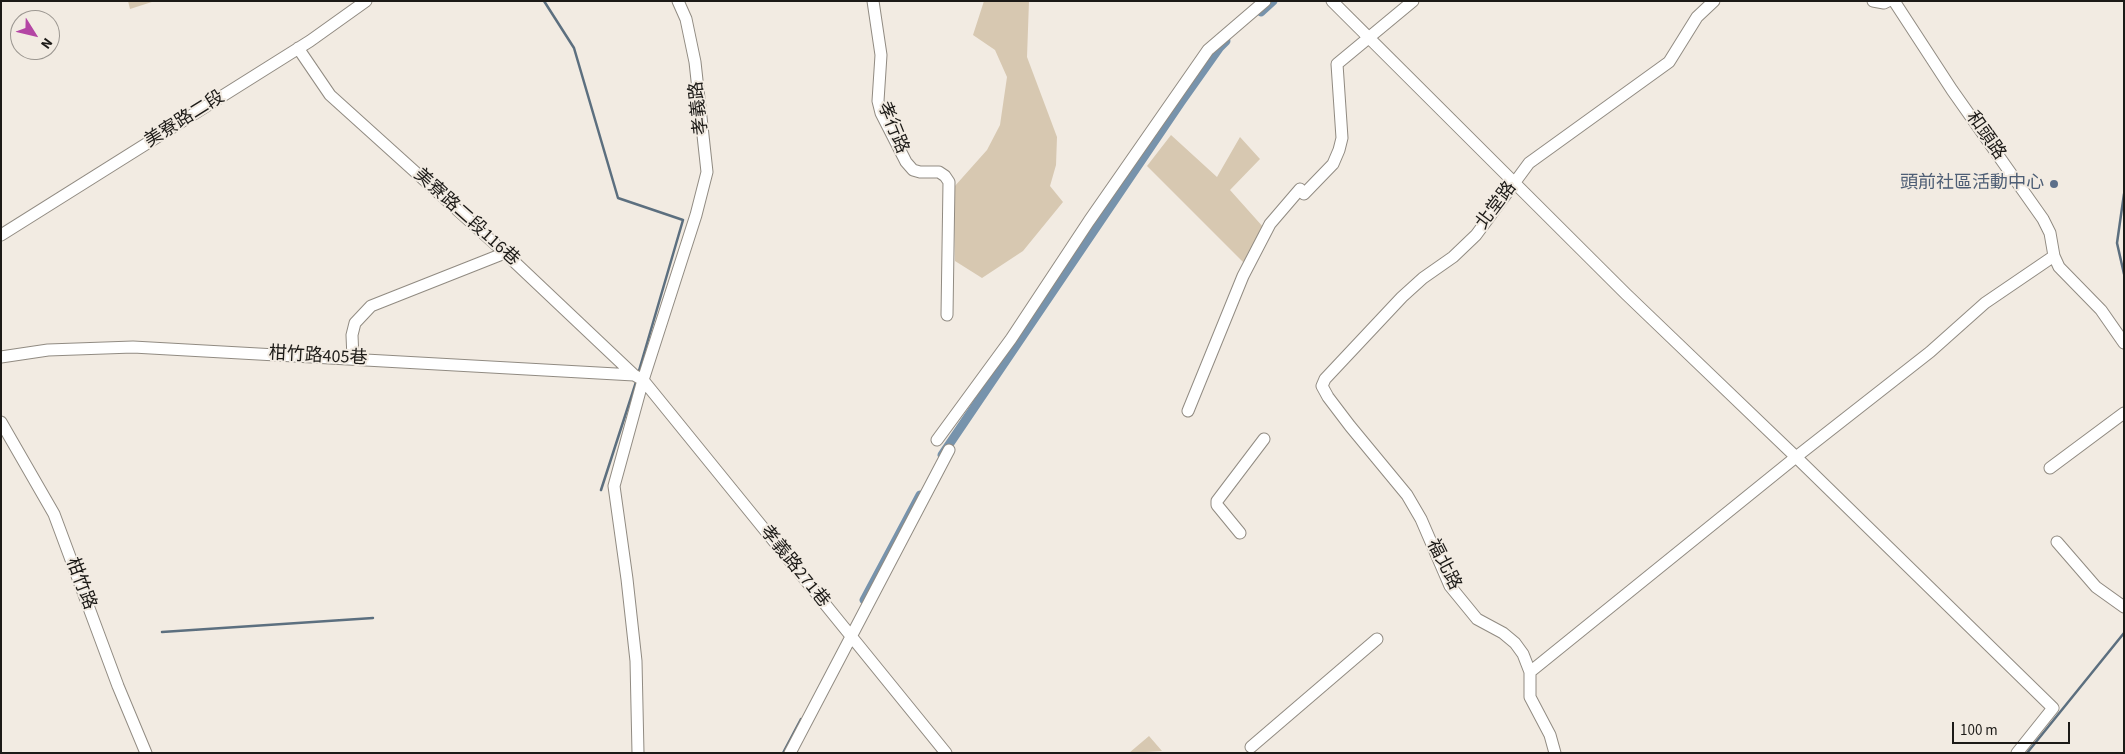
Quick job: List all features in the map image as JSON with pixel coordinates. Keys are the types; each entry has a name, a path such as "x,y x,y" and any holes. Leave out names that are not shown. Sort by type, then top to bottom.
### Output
{"street":[{"name":"美寮路二段","path":"1,235 298,48 366,1"},
{"name":"孝義路","path":"638,753 636,661 614,486 638,378 696,215 707,172 695,62 686,19 678,1"},
{"name":"孝行路","path":"872,1 881,55 878,101 881,113 906,162 913,170 939,172 949,182 947,315"},
{"path":"938,440 1011,339 1089,221 1208,50 1265,1"},
{"path":"1332,1 1516,182 1626,294 2053,708 2017,753"},
{"path":"1188,411 1244,276 1270,224 1333,164 1342,138 1337,64 1413,1"},
{"name":"北堂路","path":"1350,426 1322,386 1325,379 1402,297 1423,278 1453,257 1476,235 1529,163 1669,62 1697,17 1714,1"},
{"path":"1873,1 1884,3 1888,1"},
{"name":"和頭路","path":"1894,1 1952,90 2043,219 2050,233 2054,256 2059,267 2101,310 2124,343"},
{"name":"美寮路二段116巷","path":"298,48 330,95 505,253 638,378"},
{"path":"353,359 352,335 355,323 370,306 505,253"},
{"path":"1530,672 1796,457 1930,352 1985,303 2054,256"},
{"name":"柑竹路405巷","path":"1,357 48,350 133,347 353,359 638,378"},
{"name":"孝義路271巷","path":"638,378 946,753"},
{"path":"2050,468 2124,413"},
{"name":"柑竹路","path":"1,422 54,514 118,686 146,753"},
{"name":"福北路","path":"1350,426 1406,495 1421,519 1450,586 1477,619 1503,633 1515,643 1523,654 1530,672 1530,697 1550,735 1555,753"},
{"path":"1240,532 1217,505 1217,501 1264,439"},
{"path":"790,753 949,450"},
{"path":"2057,542 2096,586 2124,607"},
{"path":"1251,747 1376,639"}],"shaded area":[{"path":"128,1 155,1 130,9"},
{"path":"984,1 1029,1 1027,57 1057,137 1056,165 1050,186 1063,202 1023,251 982,278 955,261 954,187 987,150 1000,125 1007,77 995,50 973,35"},
{"path":"1171,135 1217,177 1240,137 1260,159 1230,190 1264,228 1247,266 1147,166"},
{"path":"1149,736 1162,751 1129,753"}],"waterway":[{"path":"544,1 574,48 618,198 683,220 638,374"},
{"path":"1261,12 1273,1"},
{"path":"942,455 1181,102 1226,41"},
{"path":"2124,194 2117,243 2124,274"},
{"path":"601,490 637,379"},
{"path":"864,600 920,495"},
{"path":"162,632 373,618"},
{"path":"2027,753 2124,633"},
{"path":"783,753 801,719"}],"place":[{"name":"頭前社區活動中心","path":"2054,184"}]}
